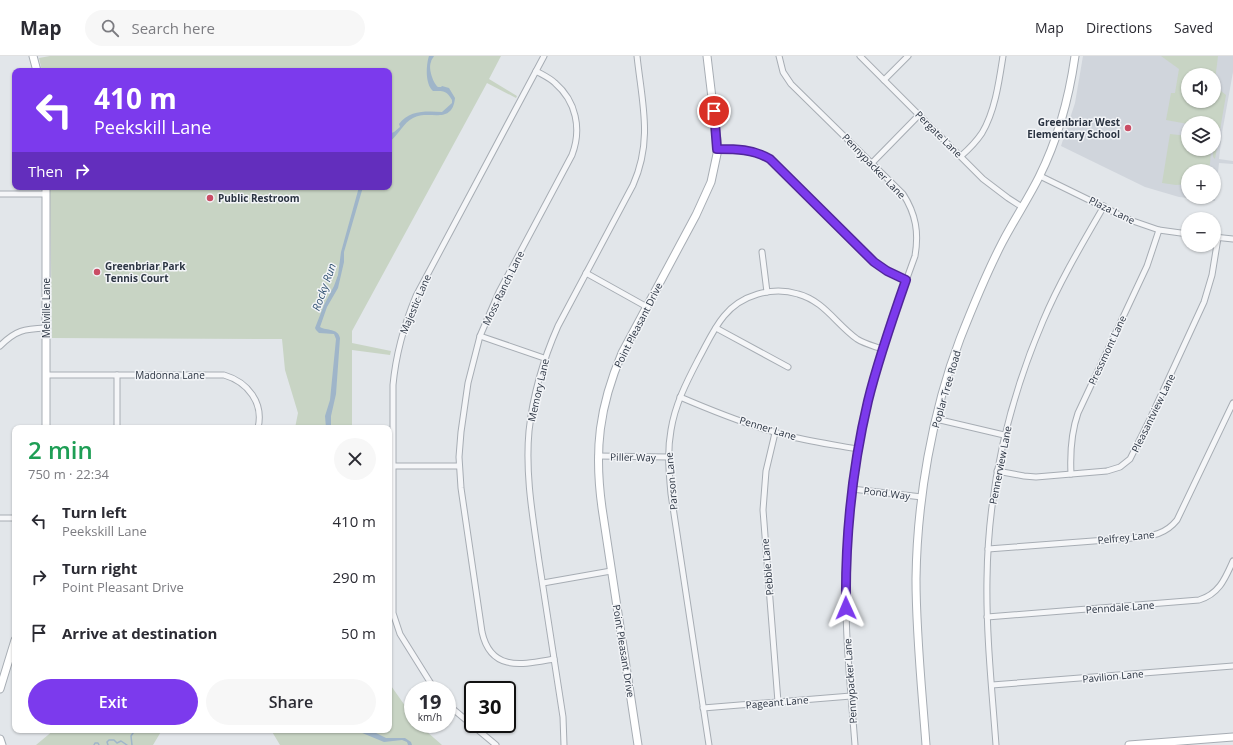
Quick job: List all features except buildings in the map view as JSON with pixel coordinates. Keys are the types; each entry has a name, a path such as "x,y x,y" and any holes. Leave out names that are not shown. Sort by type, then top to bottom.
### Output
{"street":[{"path":"33,56 36,68"},
{"name":"Majestic Lane","path":"429,681 400,634 393,614 393,385 397,354 407,318 422,283 544,56"},
{"name":"Memory Lane","path":"564,745 563,717 530,499 528,457 529,431 533,405 544,358 558,326 633,185 643,157 645,123 637,56"},
{"name":"Point Pleasant Drive","path":"638,745 599,485 598,456 601,421 610,385 622,353 705,198 714,171 717,149 716,124 707,56"},
{"name":"Pennypacker Lane","path":"779,56 783,72 791,84 903,194 916,220 917,244 915,256 882,349 868,400 852,488 847,538 846,585 847,635 855,745"},
{"name":"Pergate Lane","path":"860,56 992,186 1022,207"},
{"path":"884,80 908,56"},
{"path":"961,156 976,141 985,127 994,103 1003,56"},
{"name":"Poplar Tree Road","path":"926,745 916,604 917,553 922,498 936,419 951,367 970,314 992,263 1040,176 1054,144 1068,96 1075,56"},
{"name":"Moss Ranch Lane","path":"536,71 554,82 564,92 571,103 576,120 576,142 572,154 499,292 480,336 471,367 465,399 459,466 464,516 485,643 492,653 498,658 510,663 523,664 554,659"},
{"path":"872,163 919,115"},
{"path":"717,149 747,150 761,154 770,159 874,262 887,271 906,280"},
{"name":"Plaza Lane","path":"1040,176 1130,220 1159,230 1181,233"},
{"path":"0,194 46,190"},
{"name":"Melville Lane","path":"46,190 46,425"},
{"name":"Pennerview Lane","path":"996,745 987,618 987,578 992,506 1004,435 1021,378 1043,320 1068,269 1104,206"},
{"name":"Pressmont Lane","path":"1070,474 1070,450 1078,413 1147,266 1159,230"},
{"path":"1221,238 1233,239"},
{"path":"762,252 767,292"},
{"name":"Pleasantview Lane","path":"997,471 1024,476 1107,472 1114,470 1125,463 1133,454 1204,302 1212,274 1214,252"},
{"path":"586,273 647,307"},
{"name":"Parson Lane","path":"709,745 671,494 668,457 671,429 680,397 723,316 737,304 752,296 767,292 791,292 808,298 825,308 856,338 882,349"},
{"path":"0,346 11,335 22,330 46,328"},
{"path":"716,328 788,367"},
{"path":"480,336 544,358"},
{"name":"Madonna Lane","path":"46,375 216,374 232,377 243,384 254,398 259,411 258,425"},
{"path":"117,375 117,425"},
{"name":"Penner Lane","path":"680,397 756,427 776,433 858,449"},
{"name":"Pelfrey Lane","path":"988,549 1134,538 1153,536 1164,532 1177,520 1233,403"},
{"path":"936,419 1004,435"},
{"name":"Pebble Lane","path":"776,433 766,471 763,510 778,702"},
{"name":"Piller Way","path":"598,456 668,457"},
{"path":"392,466 459,466"},
{"name":"Pond Way","path":"852,488 922,498"},
{"path":"0,518 12,518"},
{"name":"Penndale Lane","path":"987,618 1199,600 1216,591 1224,581 1233,561"},
{"path":"542,583 612,571"},
{"path":"1227,574 1233,576"},
{"path":"0,689 12,659"},
{"name":"Pavilion Lane","path":"992,685 1233,666"},
{"name":"Pageant Lane","path":"704,708 851,696"},
{"path":"456,712 496,745"},
{"path":"1129,745 1162,744 1233,737"},
{"path":"0,739 2,745"}],"shaded area":[{"name":"Greenbriar West Elementary School","path":"1083,56 1233,56 1233,72 1221,142 1221,116 1181,116 1181,156 1219,156 1219,159 1233,161 1233,164 1181,164 1181,197 1145,187 1061,146 1075,103"}],"green space":[{"path":"50,56 501,56 489,79 517,96 516,98 487,83 352,331 352,343 391,351 390,355 352,350 352,425 296,425 298,413 285,370 282,339 52,338 50,190 392,190 392,68 41,68 39,58"},
{"path":"1161,56 1218,56 1217,68 1181,68 1181,108 1221,108 1221,91 1226,95 1221,124 1221,116 1181,116 1181,123 1166,120 1171,93 1175,93 1179,69"},
{"path":"1170,134 1181,135 1181,156 1211,156 1210,164 1181,164 1181,185 1162,183"},
{"path":"392,687 404,704 404,733 428,733 442,745 280,745 273,733 392,733"},
{"path":"50,733 160,733 153,745 36,745"}],"water":[{"path":"429,56 434,56 431,60 430,68 434,82 438,87 442,86 449,88 455,98 453,107 445,114 426,115 413,118 392,139 392,133 400,127 399,124 408,116 419,112 442,112 452,103 452,100 448,94 442,91 433,91 430,88 427,79 427,64"},
{"name":"Rocky Run","path":"358,190 362,190 344,252 344,262 338,288 327,307 320,327 335,331 340,338 336,394 331,416 331,425 326,425 325,416 330,400 336,339 334,334 319,333 315,328 338,275 341,252"},
{"path":"362,733 376,733 386,738 405,738 411,742 412,745 408,745 407,742 402,740 384,742"}],"waterway":[{"path":"132,745 131,736 133,733"},
{"path":"108,745 107,742 109,740 114,740 117,743 121,741 127,745"},
{"path":"94,745 95,743 98,743 99,745"}],"place":[{"name":"Greenbriar West Elementary School","path":"1128,128"},
{"name":"Public Restroom","path":"210,198"},
{"name":"Greenbriar Park Tennis Court","path":"97,272"}],"route":[{"path":"714,111 717,149 753,151 770,159 874,262 887,271 906,280 886,336 868,400 856,458 847,538 846,608"}]}
